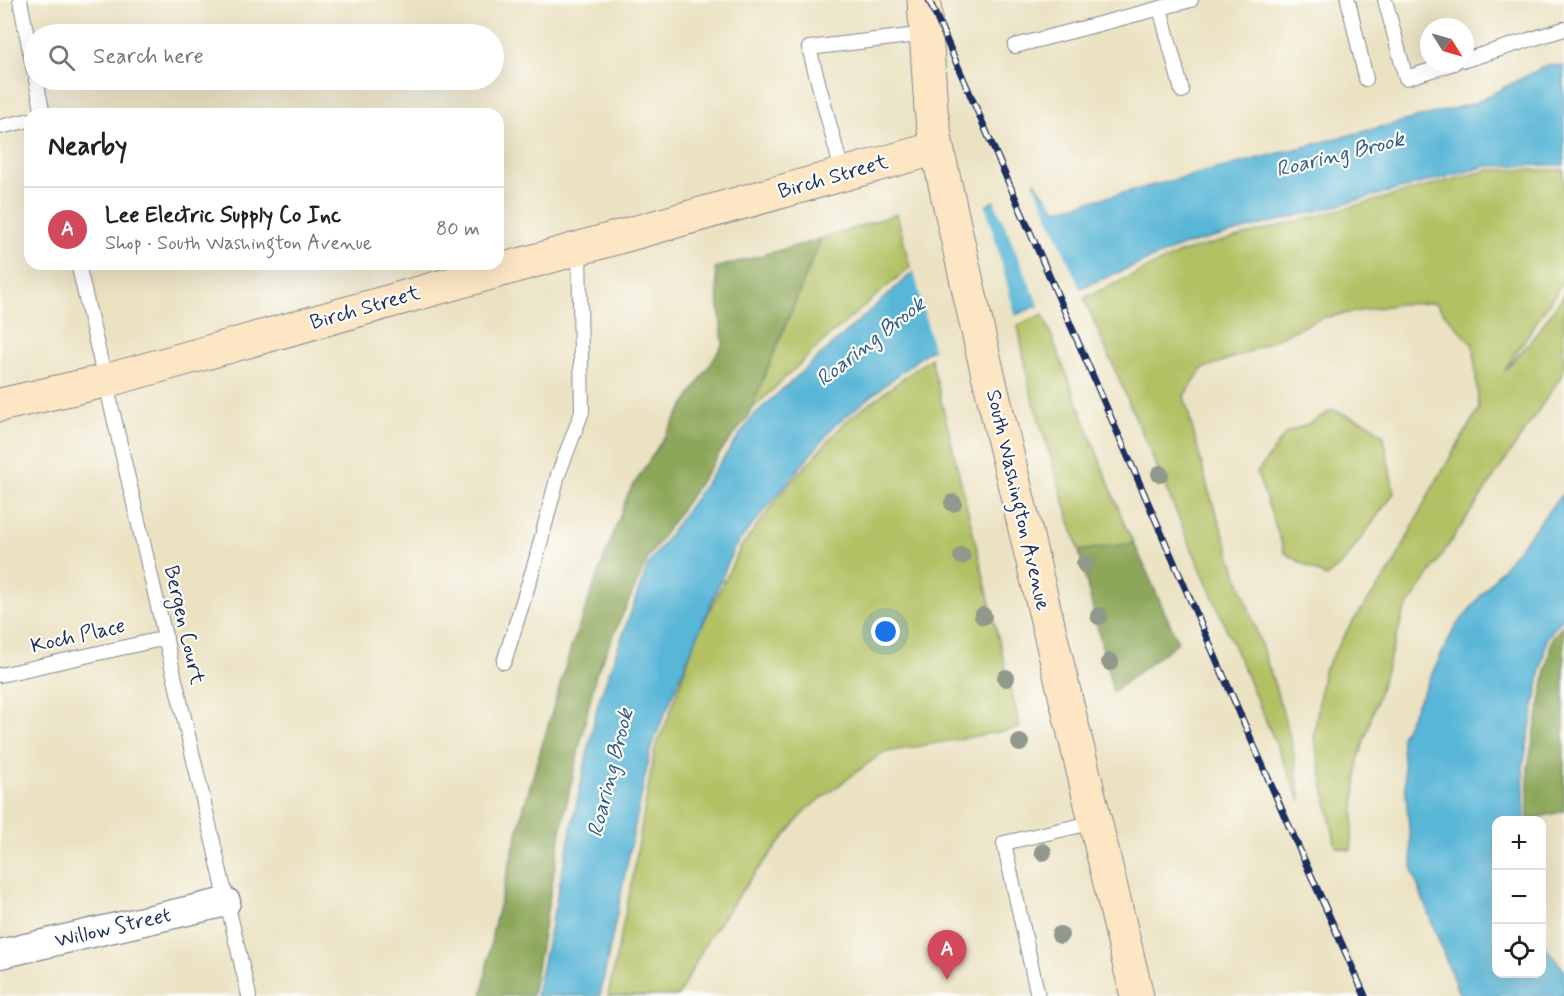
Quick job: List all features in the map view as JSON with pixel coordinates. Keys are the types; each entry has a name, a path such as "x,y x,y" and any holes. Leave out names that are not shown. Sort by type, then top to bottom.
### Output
{"street":[{"name":"South Washington Avenue","path":"924,0 931,110 937,148 981,345 1137,996"},
{"name":"Birch Street","path":"504,269 937,148"},
{"name":"Birch Street","path":"0,405 105,381 501,270"},
{"name":"Willow Street","path":"0,954 226,902"}],"lane":[{"path":"20,0 25,24"},
{"path":"1015,46 1191,0"},
{"path":"1348,0 1366,79"},
{"path":"1385,0 1406,78 1425,72"},
{"path":"1160,8 1182,91"},
{"path":"1474,57 1564,29"},
{"path":"843,175 809,48 926,34"},
{"path":"38,90 42,108"},
{"path":"0,127 24,121"},
{"path":"504,662 535,563 558,475 582,412 579,248"},
{"name":"Bergen Court","path":"79,270 249,996"},
{"name":"Koch Place","path":"0,675 166,638"},
{"path":"1038,996 1004,843 1095,822"}],"green space":[{"path":"1489,170 1564,170 1564,280 1504,371 1530,342 1564,295 1564,372 1404,612 1358,761 1351,850 1336,847 1314,737 1323,672 1351,624 1392,568 1431,490 1479,409 1473,345 1435,303 1399,304 1321,318 1246,353 1202,369 1184,396 1208,489 1275,686 1292,744 1301,802 1084,298 1182,252"},
{"path":"897,214 910,267 829,336 750,411 821,239"},
{"path":"821,239 747,418 722,450 649,556 596,674 564,815 532,996 482,996 493,930 525,803 571,648 628,494 723,344 715,268"},
{"path":"1043,314 1126,528 1134,543 1079,551 1030,390 1018,325"},
{"path":"931,358 1020,728 882,753 806,810 752,877 711,934 678,996 608,996 632,882 655,748 666,724 696,638 741,547 784,490 847,420"},
{"path":"1332,410 1369,423 1384,437 1394,493 1343,563 1326,577 1285,553 1257,473 1286,433"},
{"path":"1134,543 1178,642 1113,692 1079,551"},
{"path":"1564,624 1564,811 1544,816 1528,816 1528,767 1552,638"}],"water":[{"name":"Roaring Brook","path":"1547,65 1564,66 1564,165 1487,166 1182,246 928,351 835,425 735,546 651,747 600,996 536,996 598,703 648,565 754,415 990,203 1035,182 1056,210 1475,103"},
{"path":"1564,492 1564,617 1547,637 1523,766 1525,816 1492,816 1492,978 1546,978 1546,948 1564,970 1564,996 1462,996 1458,991 1413,873 1401,737 1454,629"}],"pier":[{"path":"1032,179 1081,291 1040,308 993,198"},
{"path":"985,203 1016,318 934,352 913,267"}],"railway":[{"path":"929,0 1365,996"}],"place":[{"name":"Lee Electric Supply Co Inc","path":"947,980"}]}
